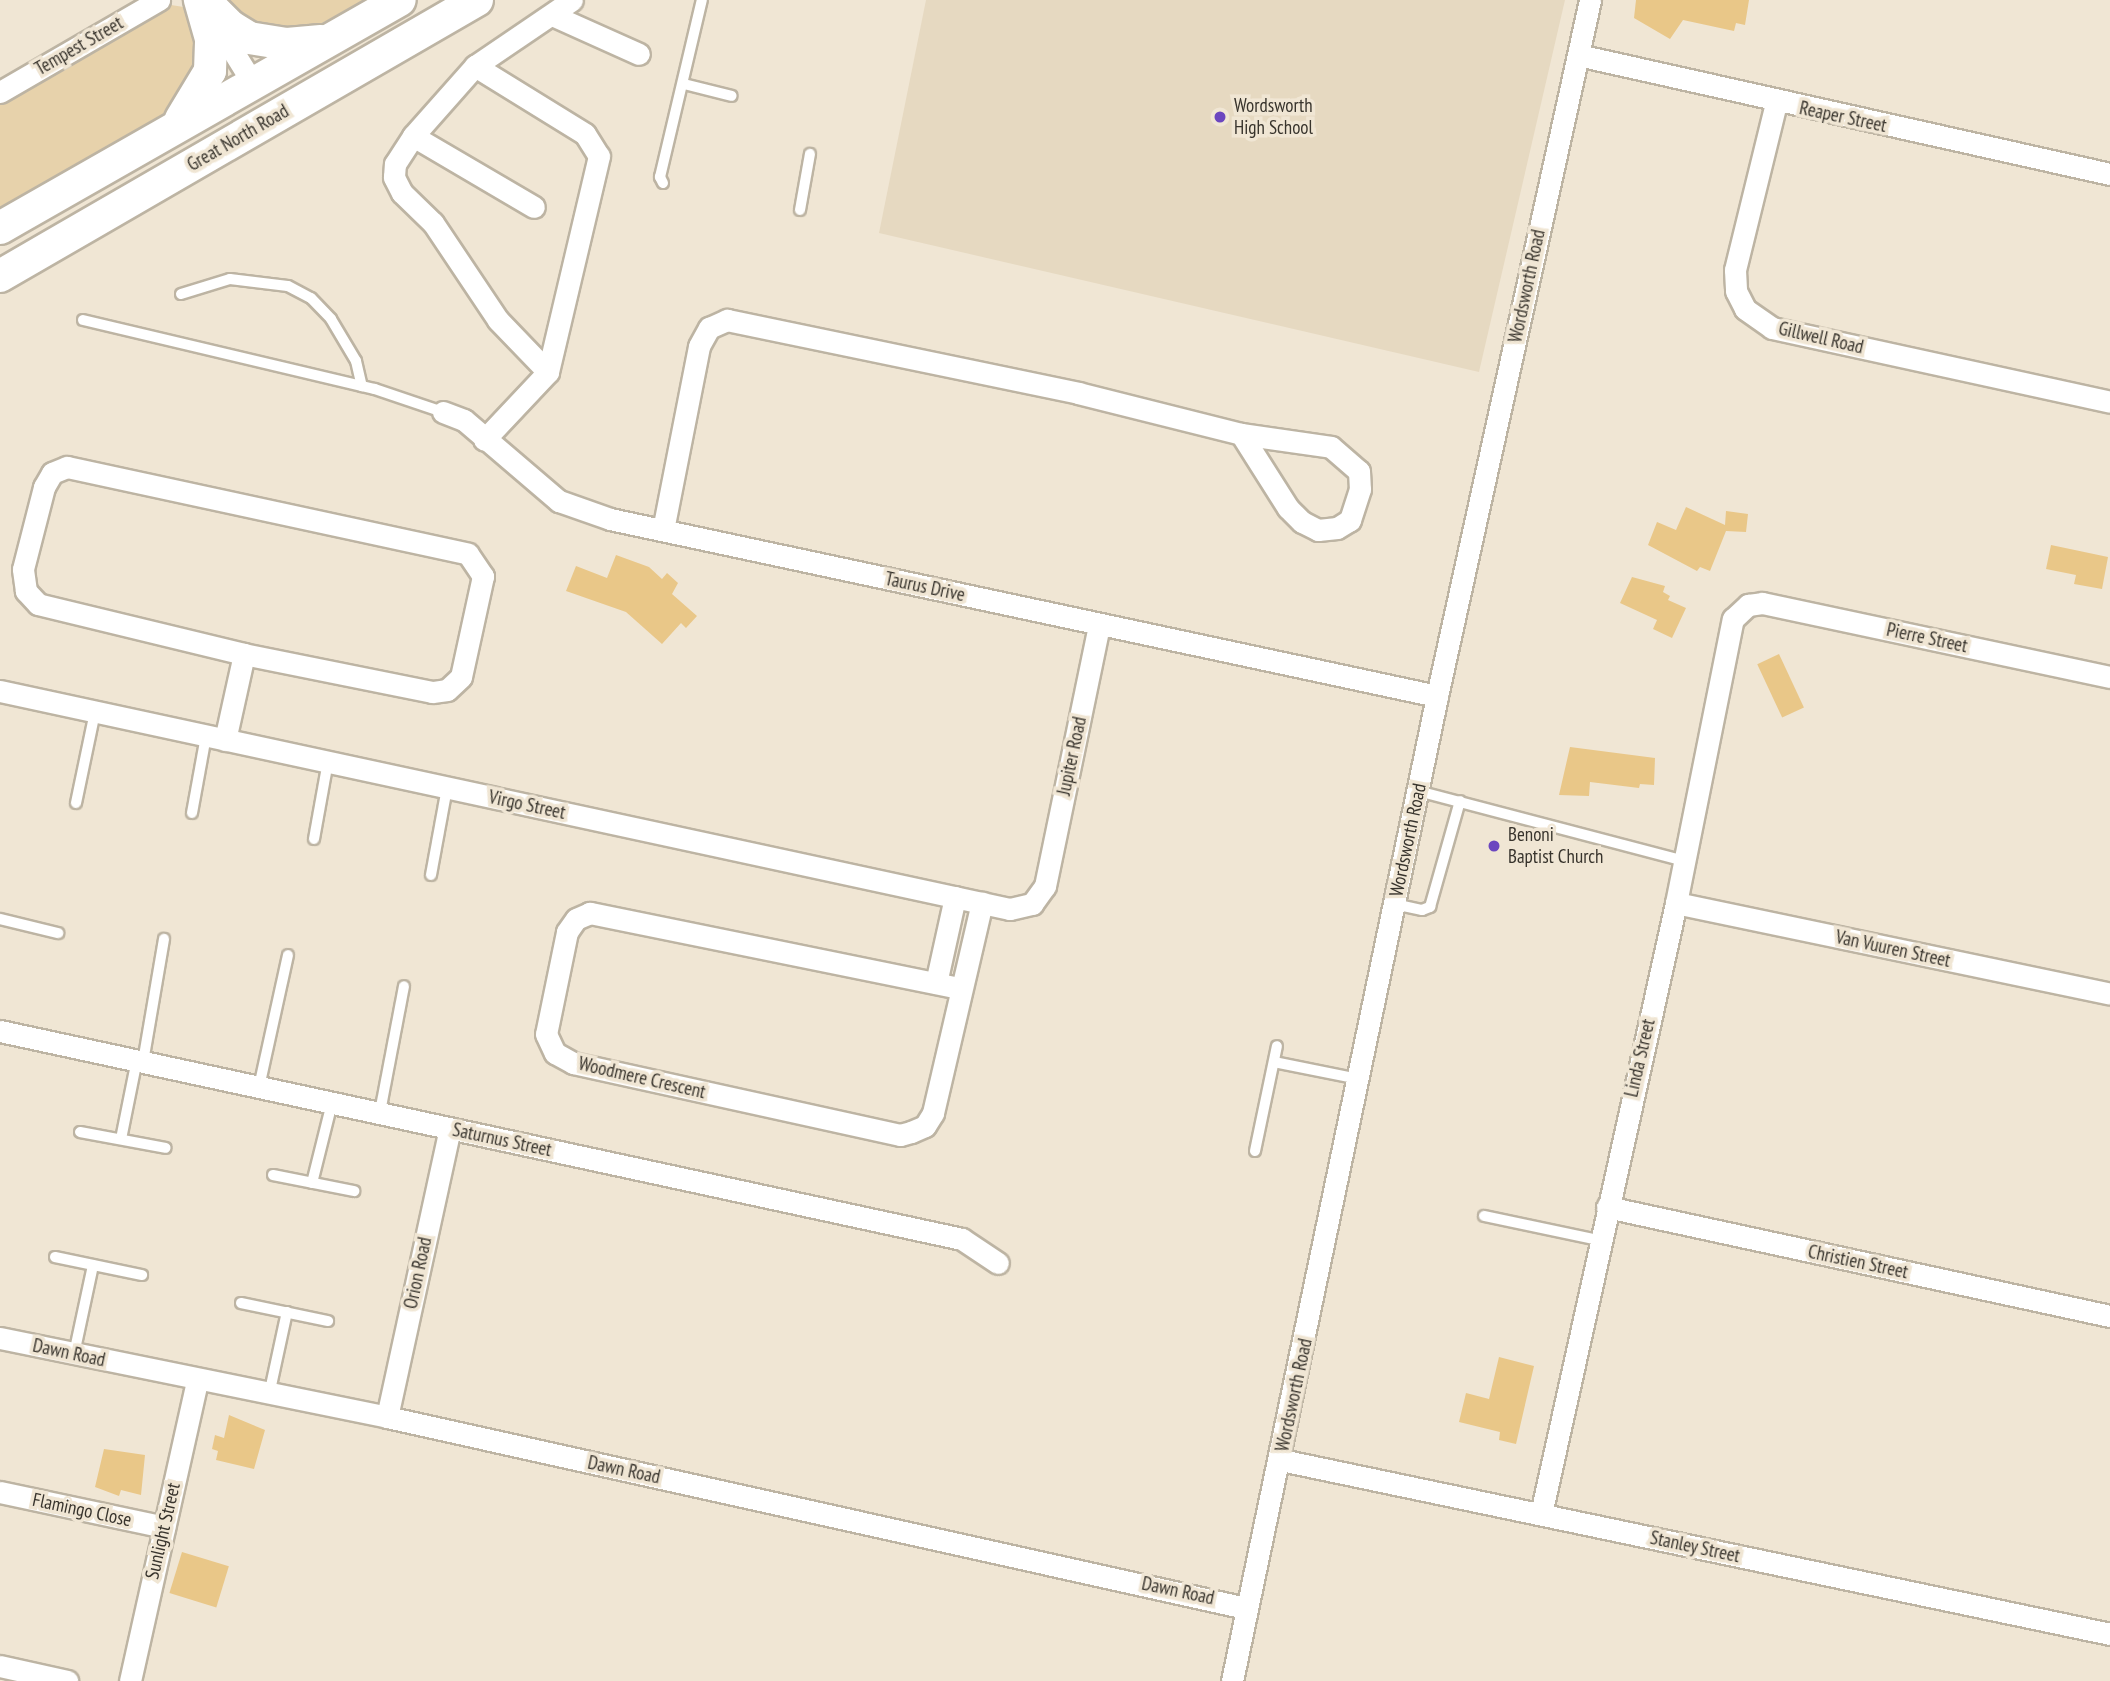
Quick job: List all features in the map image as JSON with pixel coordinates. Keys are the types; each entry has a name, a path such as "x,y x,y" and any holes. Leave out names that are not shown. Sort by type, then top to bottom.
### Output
{"main road":[{"path":"202,0 230,26 249,38 287,44 329,40"},
{"path":"170,130 194,104 210,71 211,39 202,0"},
{"path":"0,228 399,0"},
{"name":"Great North Road","path":"0,276 474,1"},
{"path":"252,82 262,89 281,89 353,58 390,48"},
{"path":"211,154 241,120 252,82"}],"street":[{"name":"Tempest Street","path":"0,92 159,0"},
{"path":"202,0 252,82"},
{"path":"548,372 498,320 433,223 396,184 395,164 413,136 475,66 572,0"},
{"name":"Wordsworth Road","path":"1232,1681 1246,1608 1281,1460 1437,696 1590,0"},
{"path":"552,15 639,54"},
{"name":"Reaper Street","path":"1578,55 1776,103 2110,174"},
{"path":"475,66 585,134 598,152 548,372 484,440"},
{"name":"Gillwell Road","path":"1776,103 1735,270 1736,291 1751,315 1772,328 2110,402"},
{"path":"413,136 534,206"},
{"path":"663,530 699,346 709,328 727,320 1078,393 1241,433 1331,447 1348,458 1359,471 1350,520 1337,528 1318,530 1302,522 1288,508 1241,433"},
{"name":"Taurus Drive","path":"443,412 464,420 559,502 663,530 1437,696"},
{"path":"67,467 468,554 482,572 461,677 447,690 432,692 244,654 47,607 31,599 23,569 44,487 52,473 67,467"},
{"name":"Pierre Street","path":"1745,607 1762,603 2110,677"},
{"name":"Linda Street","path":"1541,1514 1598,1240 1676,903 1728,632 1745,607"},
{"name":"Jupiter Road","path":"1045,887 1099,625"},
{"path":"215,738 244,654"},
{"name":"Virgo Street","path":"0,691 982,903 1023,907 1041,895 1045,887"},
{"path":"936,983 955,897"},
{"name":"Woodmere Crescent","path":"959,988 590,913 576,919 567,932 546,1034 555,1053 573,1063 900,1135 925,1126 933,1113 959,988 982,903"},
{"name":"Van Vuuren Street","path":"1676,903 2110,994"},
{"name":"Saturnus Street","path":"0,1031 962,1239 998,1263"},
{"name":"Orion Road","path":"387,1417 450,1129"},
{"name":"Christien Street","path":"1607,1207 2110,1316"},
{"name":"Dawn Road","path":"0,1338 197,1381 387,1417 1246,1608"},
{"name":"Sunlight Street","path":"130,1681 197,1381"},
{"name":"Stanley Street","path":"1281,1460 2110,1634"},
{"name":"Flamingo Close","path":"0,1492 164,1527"},
{"path":"0,1666 66,1681"}],"lane":[{"path":"663,183 660,177 702,0"},
{"path":"684,83 732,96"},
{"path":"800,210 810,154"},
{"path":"181,294 230,279 288,286 312,298 331,319 356,362 362,386"},
{"path":"83,320 362,386 443,412"},
{"path":"76,803 95,712"},
{"path":"192,813 215,738"},
{"path":"314,839 328,761"},
{"path":"431,875 447,788"},
{"path":"1418,791 1684,860"},
{"path":"1394,904 1422,910 1430,907 1460,801"},
{"path":"0,919 58,933"},
{"path":"121,1139 140,1061 164,939"},
{"path":"259,1087 288,954"},
{"path":"380,1112 404,986"},
{"path":"1255,1151 1277,1046"},
{"path":"1274,1062 1359,1079"},
{"path":"312,1183 332,1103"},
{"path":"80,1132 166,1148"},
{"path":"273,1175 354,1191"},
{"path":"1484,1216 1598,1240"},
{"path":"55,1257 142,1275"},
{"path":"74,1354 93,1265"},
{"path":"241,1303 328,1321"},
{"path":"269,1395 287,1312"}],"shaded area":[{"path":"217,0 368,0 298,35 271,37"},
{"name":"Wordsworth High School","path":"926,0 1565,0 1479,372 879,233"},
{"path":"171,5 190,8 205,26 192,104 0,214 0,103"}],"building":[{"path":"1636,0 1749,0 1745,25 1736,23 1734,31 1683,20 1670,39 1634,18"},
{"path":"1686,507 1725,525 1726,511 1748,514 1746,532 1726,531 1710,571 1700,567 1697,571 1648,545 1657,522 1676,530"},
{"path":"2051,545 2108,557 2102,589 2074,584 2076,575 2046,569"},
{"path":"616,555 649,567 662,579 667,573 678,583 672,594 697,616 686,628 681,623 662,644 626,612 566,591 576,566 607,578"},
{"path":"1632,577 1665,586 1663,592 1670,596 1668,600 1686,608 1672,638 1653,629 1657,620 1620,603"},
{"path":"1779,654 1804,707 1782,718 1757,664"},
{"path":"1570,747 1655,758 1654,785 1640,784 1639,788 1590,782 1589,796 1559,795"},
{"path":"1499,1357 1534,1366 1516,1444 1499,1440 1500,1432 1459,1422 1466,1393 1489,1399"},
{"path":"229,1415 265,1430 254,1469 216,1460 218,1451 212,1449 215,1435 224,1438"},
{"path":"104,1449 145,1455 141,1495 121,1490 119,1496 95,1487"},
{"path":"182,1552 229,1566 216,1607 169,1593"}],"place":[{"name":"Wordsworth High School","path":"1220,117"},
{"name":"Benoni Baptist Church","path":"1494,846"}]}
